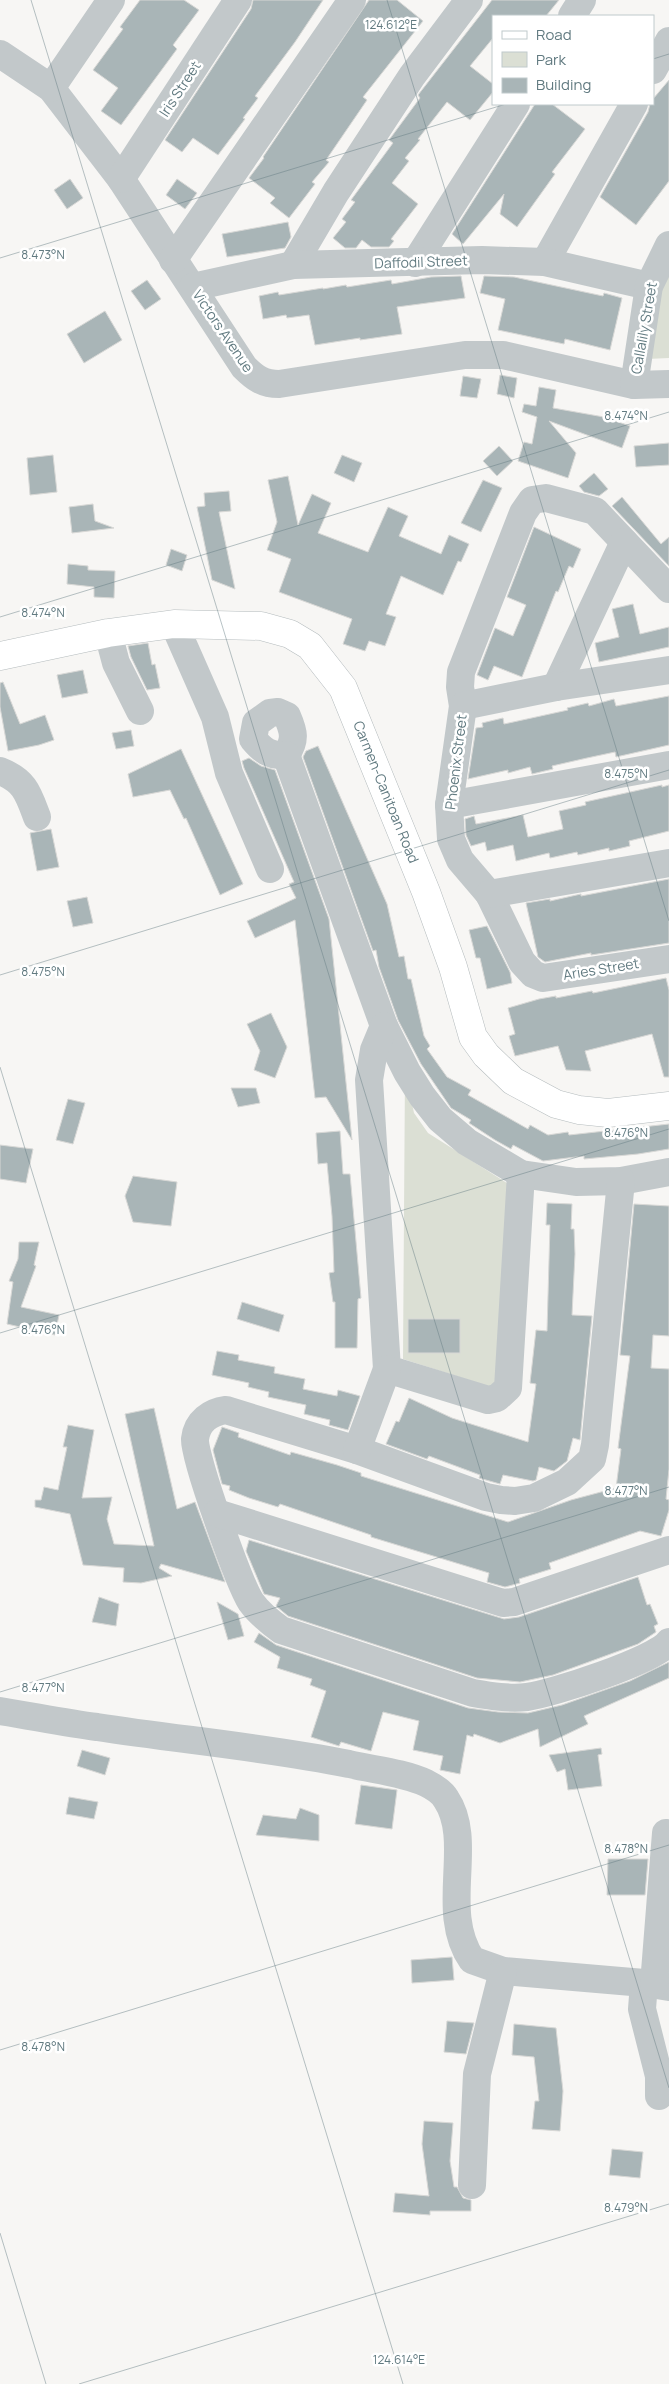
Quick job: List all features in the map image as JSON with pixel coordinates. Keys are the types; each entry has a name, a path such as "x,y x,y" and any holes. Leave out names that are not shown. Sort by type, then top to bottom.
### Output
{"main road":[{"name":"Carmen-Canitoan Road","path":"0,656 108,633 174,624 261,626 278,630 310,646 328,666 343,688 426,892 453,967 473,1037 497,1067 528,1091 556,1104 579,1110 608,1113 669,1106"}],"street":[{"path":"51,88 111,0"},
{"name":"Iris Street","path":"121,179 238,0"},
{"path":"173,260 352,0"},
{"path":"293,265 336,192 412,76 469,0"},
{"path":"573,15 582,0"},
{"path":"654,68 669,41"},
{"name":"Victors Avenue","path":"0,54 51,88 121,179 244,366 256,379 267,384 279,384 465,355 503,355 634,385 669,384"},
{"path":"415,263 515,105"},
{"path":"545,262 633,105"},
{"name":"Callalily Street","path":"634,385 649,286 669,245"},
{"name":"Daffodil Street","path":"193,287 293,265 482,260 545,262 649,286"},
{"name":"Phoenix Street","path":"533,974 522,962 489,894 460,860 450,839 449,805 463,706 460,687 461,672 523,513 532,500 546,498 595,511 624,542"},
{"path":"556,688 624,542 669,590"},
{"path":"174,624 215,717 229,773 270,869"},
{"path":"108,633 116,663 140,711"},
{"path":"463,706 556,688 669,670"},
{"path":"286,755 384,1026 417,1088 440,1119 466,1142 521,1174 576,1182 621,1181 669,1172"},
{"path":"449,805 669,765"},
{"path":"0,771 14,777 26,790 37,817"},
{"path":"489,894 669,863"},
{"name":"Aries Street","path":"533,974 543,978 669,959"},
{"path":"357,1450 387,1369 369,1080 374,1050 384,1026"},
{"path":"387,1369 488,1400 504,1393 508,1388 521,1174"},
{"path":"621,1181 595,1445 592,1458 586,1466 567,1482 534,1498 515,1501 486,1497 357,1450 226,1410 213,1412 204,1420 195,1438 206,1485 243,1585 251,1602 266,1618 282,1630 473,1693 500,1697 527,1697 587,1680 653,1655 669,1642"},
{"path":"217,1513 503,1603 514,1602 669,1550"},
{"path":"0,1711 97,1727 292,1753 395,1774 425,1783 441,1794 454,1812 457,1844 456,1920 461,1941 472,1960 503,1971 656,1985"},
{"path":"659,2096 659,2076 642,2009 656,1985 666,1833"},
{"path":"472,2185 477,2074 503,1971"}],"green space":[{"path":"669,263 669,358 647,359 654,313"},
{"path":"405,1071 414,1113 428,1133 510,1185 497,1389 403,1359"}],"building":[{"path":"140,0 184,0 199,10 173,45 177,49 121,125 101,111 118,88 93,70 123,29 120,27"},
{"path":"253,0 323,0 255,96 258,98 243,118 245,119 218,155 193,138 182,152 165,140 251,9"},
{"path":"369,0 397,0 423,21 363,97 367,100 326,160 329,162 312,182 315,184 289,218 270,203 275,198 249,178"},
{"path":"492,0 559,0 547,15 492,15 492,39 470,66 492,83 492,93 470,120 447,102 405,158 409,161 392,183 418,204 391,239 394,241 389,247 371,247 362,240 356,248 345,248 333,238 346,222 342,219 355,202 351,200 393,143 389,140 420,98 418,95"},
{"path":"669,80 669,181 636,225 600,197 648,112 650,105 654,105 654,98"},
{"path":"534,105 553,105 585,129 552,172 555,174 517,227 500,214 504,194 463,244 452,234"},
{"path":"70,179 83,198 67,209 54,190"},
{"path":"177,179 197,193 185,209 166,195"},
{"path":"288,222 291,237 285,248 227,257 222,234"},
{"path":"461,276 465,298 397,307 402,334 315,345 309,315 287,318 286,315 263,319 259,296 278,292 279,295 391,280 392,284 431,277"},
{"path":"484,276 514,277 603,296 604,293 622,298 610,350 565,339 564,344 498,330 505,299 480,293"},
{"path":"147,280 161,299 145,310 131,291"},
{"path":"105,311 122,340 84,363 67,334"},
{"path":"500,375 517,378 514,398 497,394"},
{"path":"463,376 481,379 477,398 460,396"},
{"path":"539,387 556,390 553,408 604,417 630,426 622,448 549,421 576,453 568,478 518,461 524,442 532,444 537,417 522,412 524,404 536,406"},
{"path":"669,443 669,465 636,467 634,446"},
{"path":"499,446 513,461 497,476 483,461"},
{"path":"53,455 57,492 30,495 27,458"},
{"path":"342,455 362,463 354,482 334,473"},
{"path":"594,473 608,489 599,496 584,492 579,486"},
{"path":"288,476 298,525 312,494 331,503 318,533 368,552 388,507 408,516 399,536 441,554 449,535 469,544 461,562 458,561 443,595 401,576 386,614 396,617 385,646 369,641 365,651 343,644 352,619 279,592 291,559 267,550 277,522 268,480"},
{"path":"483,480 502,488 481,532 461,523"},
{"path":"229,491 231,511 219,512 235,589 212,580 197,507 205,506 204,493"},
{"path":"622,497 661,544 669,537 669,566 612,506"},
{"path":"93,504 95,521 114,528 72,533 69,507"},
{"path":"534,527 581,549 573,568 569,566 558,592 556,591 522,677 494,666 488,680 477,675 495,628 513,636 526,605 507,597"},
{"path":"171,549 187,555 182,571 166,565"},
{"path":"68,564 88,566 88,570 115,571 114,598 94,597 94,587 67,584"},
{"path":"633,604 640,634 669,627 669,647 599,662 595,643 619,637 612,609"},
{"path":"148,643 152,665 155,664 160,688 147,690 131,657 128,646"},
{"path":"83,670 88,693 62,698 57,675"},
{"path":"3,682 20,724 45,715 54,740 8,751 0,707 0,683"},
{"path":"669,696 669,745 616,757 615,752 552,766 553,769 532,774 530,767 508,773 508,770 468,779 476,728 483,727 482,723 503,718 504,724 568,710 567,708 588,703 589,706 614,699 616,706"},
{"path":"131,730 134,746 116,749 112,733"},
{"path":"318,746 387,904 399,957 404,956 408,979 411,979 424,1036 430,1046 427,1049 447,1077 471,1090 468,1095 528,1129 530,1125 548,1135 568,1132 569,1135 669,1124 669,1149 638,1154 584,1159 584,1156 543,1161 513,1145 511,1149 495,1140 469,1123 471,1120 451,1108 421,1064 398,1020 379,967 376,950 373,951 303,757 306,751"},
{"path":"181,749 243,884 220,895 186,818 184,819 170,790 133,797 128,774"},
{"path":"249,758 261,766 275,770 329,919 352,1140 326,1097 315,1098 295,920 255,938 247,921 296,898 289,884 294,882 244,768 242,761"},
{"path":"662,785 662,787 669,785 669,831 629,841 630,846 609,851 609,848 578,855 577,852 550,858 549,853 516,861 513,845 487,851 485,842 471,846 466,835 465,819 474,816 476,824 523,815 528,837 563,829 559,811 586,805 585,802"},
{"path":"51,829 59,867 37,871 30,833"},
{"path":"669,879 669,943 591,955 591,953 545,962 538,957 526,903 550,899 550,901 581,894 581,896"},
{"path":"87,897 93,923 73,927 67,901"},
{"path":"487,926 510,972 512,983 487,989 480,958 476,958 469,930"},
{"path":"666,978 669,990 669,1077 664,1077 652,1034 585,1051 591,1071 566,1070 558,1046 515,1056 509,1036 515,1034 508,1008 539,999 556,996 556,998 592,991 593,993"},
{"path":"271,1013 287,1047 275,1078 254,1070 260,1051 247,1024"},
{"path":"231,1088 256,1088 260,1103 238,1107"},
{"path":"68,1099 85,1103 73,1144 56,1140"},
{"path":"340,1131 343,1174 350,1174 361,1298 358,1299 357,1348 335,1348 335,1302 333,1302 329,1273 334,1272 332,1216 327,1163 318,1164 316,1133"},
{"path":"0,1145 33,1149 26,1183 0,1179"},
{"path":"133,1176 177,1182 171,1226 133,1222 125,1196"},
{"path":"547,1203 572,1204 571,1229 574,1229 575,1254 572,1315 592,1316 580,1440 573,1438 567,1461 554,1471 539,1467 536,1480 503,1475 500,1484 479,1478 480,1475 429,1456 427,1459 386,1444 396,1421 399,1422 409,1398 452,1418 528,1442 536,1384 530,1383 536,1330 547,1331 550,1225 546,1225"},
{"path":"634,1204 669,1206 669,1336 653,1335 651,1368 669,1369 669,1469 666,1499 669,1500 669,1510 661,1536 640,1531 549,1563 551,1569 519,1579 520,1583 505,1587 487,1582 489,1573 371,1537 371,1535 280,1504 278,1507 249,1498 229,1490 230,1486 222,1484 213,1450 222,1427 239,1433 238,1437 290,1455 291,1452 337,1465 361,1473 361,1476 508,1522 571,1500 616,1488 621,1449 618,1448 630,1356 620,1355"},
{"path":"19,1242 39,1242 34,1265 36,1266 21,1307 59,1315 55,1335 7,1324 13,1282 9,1281 18,1259"},
{"path":"242,1302 284,1315 279,1332 237,1319"},
{"path":"408,1319 460,1319 460,1353 408,1353"},
{"path":"217,1351 239,1355 238,1360 275,1367 274,1373 305,1379 303,1389 337,1396 338,1390 360,1396 348,1430 329,1425 330,1420 304,1414 306,1405 268,1397 269,1392 248,1387 249,1383 212,1375"},
{"path":"154,1408 177,1509 195,1502 225,1582 161,1564 159,1568 172,1576 141,1583 123,1582 124,1568 83,1565 70,1514 35,1507 35,1500 41,1500 44,1487 58,1490 67,1447 63,1447 68,1425 94,1430 82,1498 112,1497 107,1519 114,1544 154,1546 125,1414"},
{"path":"249,1540 504,1619 519,1617 638,1577 647,1605 650,1604 658,1624 654,1626 656,1632 638,1644 553,1675 520,1682 477,1678 288,1616 276,1606 280,1598 264,1594 246,1551"},
{"path":"99,1597 119,1604 116,1626 92,1622"},
{"path":"217,1602 238,1614 244,1636 228,1640"},
{"path":"259,1633 276,1645 468,1708 498,1712 528,1713 562,1705 630,1681 669,1662 669,1678 584,1716 588,1724 540,1747 538,1729 500,1743 474,1734 473,1737 467,1735 460,1774 440,1770 443,1756 413,1750 419,1721 383,1712 371,1751 341,1742 339,1746 311,1737 326,1691 310,1685 312,1679 277,1668 280,1657 254,1642"},
{"path":"601,1748 602,1754 598,1755 602,1786 568,1790 565,1769 557,1772 549,1755"},
{"path":"82,1750 110,1758 105,1775 77,1766"},
{"path":"361,1785 397,1790 392,1829 355,1824"},
{"path":"69,1797 98,1802 94,1819 66,1814"},
{"path":"300,1808 319,1815 319,1841 256,1835 263,1815 296,1819"},
{"path":"608,1859 648,1859 645,1895 607,1895"},
{"path":"452,1957 454,1980 412,1983 411,1960"},
{"path":"447,2021 474,2023 466,2054 444,2052"},
{"path":"514,2024 556,2028 563,2091 560,2131 532,2129 535,2101 539,2101 534,2057 512,2055"},
{"path":"424,2121 453,2123 450,2161 454,2187 457,2187 463,2198 471,2200 471,2211 430,2211 430,2215 393,2212 395,2193 429,2196 422,2144"},
{"path":"612,2149 643,2152 640,2178 609,2175"}]}
